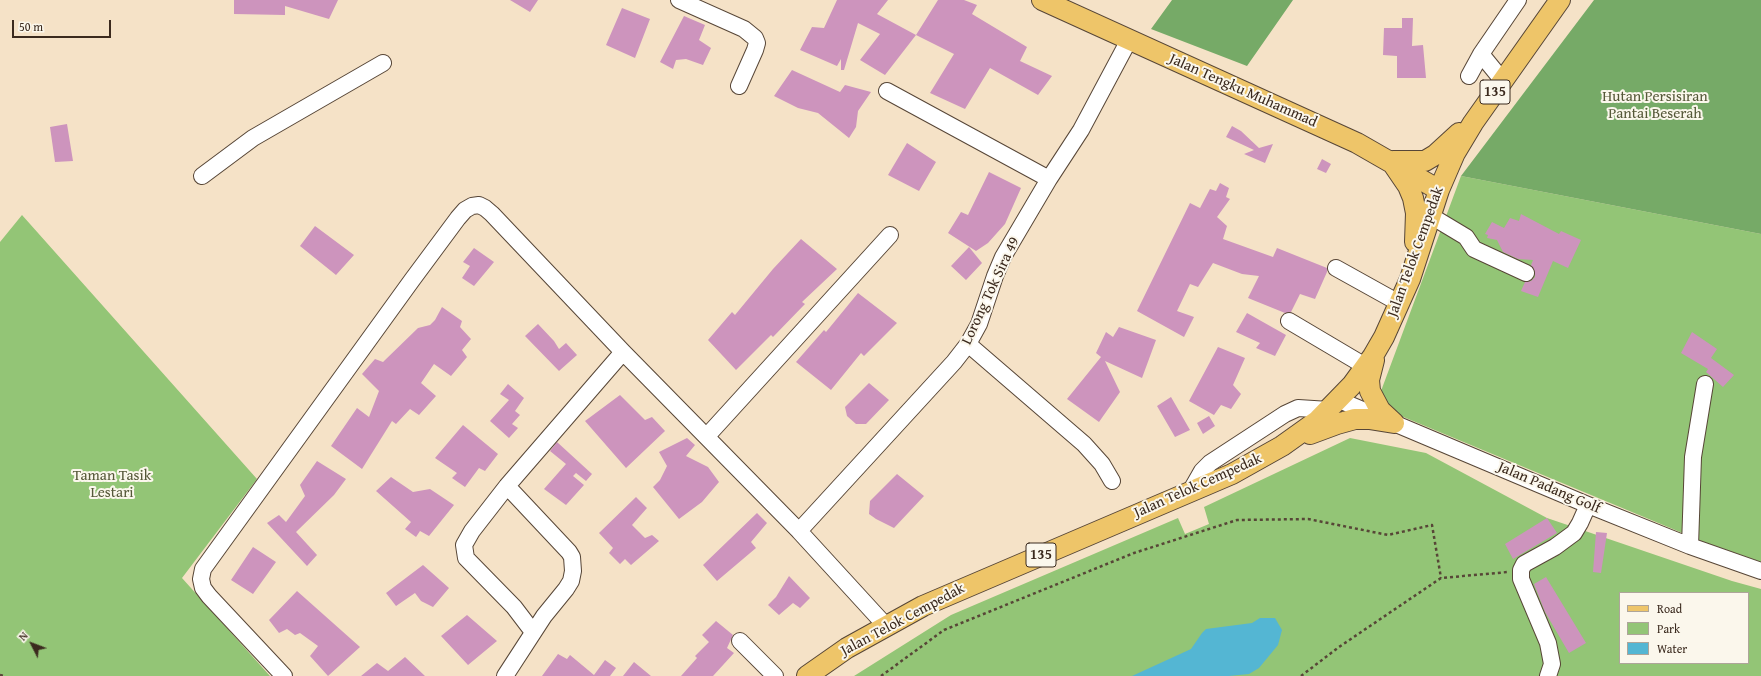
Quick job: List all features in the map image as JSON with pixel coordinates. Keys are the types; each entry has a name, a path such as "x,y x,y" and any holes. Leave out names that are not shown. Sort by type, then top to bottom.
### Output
{"main road":[{"name":"Jalan Tengku Muhammad","path":"1042,0 1357,143 1391,160 1439,190"},
{"name":"Jalan Telok Cempedak","path":"807,676 847,648 886,626 959,590 1232,474 1282,446 1305,431 1334,405 1365,366 1384,337 1410,279 1439,190 1455,153 1484,107 1559,0"},
{"path":"1391,160 1425,161 1435,155 1484,107"},
{"path":"1391,160 1408,186 1413,198 1416,213 1417,230 1410,279"},
{"path":"1384,337 1371,368 1369,380 1370,391 1380,410 1394,423"},
{"path":"1282,446 1336,424 1355,420 1369,419 1394,423"}],"street":[{"path":"680,0 744,29 755,38 757,43 755,50 739,86"},
{"path":"1469,76 1481,54 1518,0"},
{"name":"Lorong Tok Sira 49","path":"799,531 949,368 968,344 978,324 1003,257 1088,117 1129,40"},
{"path":"1481,54 1503,81"},
{"path":"202,176 253,138 383,63"},
{"path":"887,90 1049,179"},
{"path":"284,676 209,596 203,588 201,579 203,569 258,490 449,230 465,210 472,206 479,205 492,214 623,352 799,531 886,626"},
{"path":"1431,216 1466,237 1474,249 1526,273"},
{"path":"707,436 890,235"},
{"path":"1336,268 1399,303"},
{"path":"1289,321 1365,366"},
{"path":"968,344 1084,444 1102,464 1112,481"},
{"path":"533,632 514,607 466,558 464,551 467,537 507,486 623,352"},
{"path":"1690,546 1693,457 1705,384"},
{"name":"Jalan Padang Golf","path":"1190,492 1202,471 1210,463 1285,414 1298,408 1334,405 1394,423 1588,505 1690,546 1761,571"},
{"path":"505,676 544,616 566,589 571,581 573,571 572,558 569,552 537,516 507,486"},
{"path":"1548,676 1552,664 1548,643 1521,579 1521,570 1524,564 1574,533 1588,505"},
{"path":"740,641 775,676"}],"path":[{"path":"882,676 944,630 1134,553 1237,520 1308,519 1388,535 1432,525 1441,578"},
{"path":"1300,676 1339,647 1441,578 1521,570"},
{"path":"0,675 4,676"}],"green space":[{"path":"1172,0 1293,0 1247,66 1151,29"},
{"name":"Hutan Persisiran Pantai Beserah","path":"1594,0 1761,0 1761,234 1461,176"},
{"path":"1461,176 1761,234 1761,562 1704,542 1389,411 1381,391"},
{"name":"Taman Tasik Lestari","path":"22,215 257,479 182,578 270,676 0,676 0,242"},
{"path":"1350,438 1426,453 1547,518 1732,581 1761,589 1761,676 854,676 951,615 1178,518 1185,534 1209,524 1204,507"}],"water":[{"path":"1260,618 1275,618 1282,630 1278,645 1259,668 1249,674 1229,676 1132,676 1191,649 1206,629 1252,623"}],"building":[{"path":"234,0 338,0 329,19 285,6 285,15 234,14"},
{"path":"510,0 538,0 530,12"},
{"path":"837,0 888,0 877,14 916,35 885,75 860,60 880,34 858,23 844,70 841,70 841,59 837,66 800,50 812,27 824,28"},
{"path":"938,0 964,0 977,5 972,14 1027,47 1020,61 1052,76 1038,95 990,68 965,109 930,93 954,54 916,35"},
{"path":"622,8 650,19 635,58 606,45"},
{"path":"684,16 705,25 699,40 711,48 703,65 686,59 676,60 673,69 660,62"},
{"path":"1402,18 1413,18 1412,46 1423,45 1426,78 1397,78 1397,56 1383,55 1384,28 1402,28"},
{"path":"792,70 840,92 845,85 871,92 858,111 856,127 849,138 818,113 798,108 774,96"},
{"path":"67,124 73,161 55,162 50,127"},
{"path":"1232,126 1241,131 1259,148 1273,144 1265,163 1244,154 1254,150 1226,137"},
{"path":"907,143 936,162 919,191 888,175"},
{"path":"1322,159 1331,164 1326,173 1317,169"},
{"path":"989,172 1021,188 1005,224 988,243 976,251 948,233 961,212 968,215"},
{"path":"1220,183 1229,188 1226,197 1230,199 1217,217 1227,226 1223,239 1273,257 1277,248 1327,268 1327,272 1315,299 1300,294 1291,312 1285,313 1248,298 1259,276 1242,274 1213,263 1198,287 1190,284 1177,311 1194,317 1184,337 1137,311 1190,203 1200,208 1210,189 1216,191"},
{"path":"1521,214 1559,234 1561,231 1581,240 1568,268 1553,261 1538,297 1521,291 1525,282 1531,281 1535,277 1535,272 1531,265 1533,260 1518,259 1503,252 1497,240 1487,238 1488,235 1485,234 1492,222 1504,228 1510,218 1519,221"},
{"path":"315,226 354,255 336,275 300,246"},
{"path":"801,239 837,269 802,302 805,304 773,337 771,335 736,370 708,340 732,312 735,315 773,269"},
{"path":"969,247 982,263 966,280 951,266"},
{"path":"474,248 494,262 474,286 462,278 470,266 463,262"},
{"path":"858,293 897,323 864,356 861,353 831,390 796,362 824,330 826,332"},
{"path":"442,307 462,321 460,327 471,339 462,350 467,357 451,376 434,364 421,383 436,396 419,415 410,409 396,424 392,421 362,469 331,446 357,408 369,417 379,391 362,374 375,359 383,362 418,328 430,325 435,320"},
{"path":"1247,313 1286,335 1275,356 1256,348 1260,343 1236,332"},
{"path":"538,324 554,341 559,349 566,343 577,355 559,371 525,336"},
{"path":"1119,327 1156,340 1142,378 1105,361 1120,392 1099,422 1067,399 1101,357 1096,353 1106,332 1113,337"},
{"path":"1692,332 1717,349 1711,358 1734,375 1723,387 1706,372 1708,369 1681,353"},
{"path":"1218,347 1245,358 1233,385 1241,394 1231,409 1221,405 1214,415 1189,401"},
{"path":"869,383 889,400 866,424 856,424 847,416 845,407"},
{"path":"508,384 524,398 515,411 520,415 512,424 518,428 509,438 490,421 509,400 500,394"},
{"path":"620,395 645,420 652,417 665,431 626,468 585,421"},
{"path":"1171,397 1190,430 1175,437 1157,406"},
{"path":"1209,416 1215,426 1203,434 1197,423"},
{"path":"463,425 498,454 485,471 479,468 465,487 452,478 457,473 435,458"},
{"path":"687,438 695,445 686,456 708,467 719,482 702,502 679,519 653,487 660,480 667,466 659,452"},
{"path":"557,442 592,474 586,481 576,473 573,476 584,485 566,505 544,489 566,464 550,451"},
{"path":"317,461 346,479 334,495 296,532 317,555 307,566 267,523 279,515 286,522 305,496 300,485"},
{"path":"897,474 924,496 894,528 869,514 870,501"},
{"path":"391,477 413,492 430,489 454,505 429,536 420,531 416,537 405,529 411,522 376,491"},
{"path":"636,497 647,508 632,525 645,538 652,535 659,541 631,565 625,559 620,564 609,553 613,548 599,533"},
{"path":"757,513 767,523 751,542 756,548 717,581 703,565"},
{"path":"1547,518 1557,533 1513,559 1505,544"},
{"path":"1596,532 1607,533 1601,573 1593,572"},
{"path":"253,547 276,562 253,594 231,580"},
{"path":"423,565 449,588 433,607 421,601 415,593 396,606 386,593"},
{"path":"789,576 810,598 800,608 793,603 779,615 768,605 776,597"},
{"path":"1546,577 1586,643 1569,653 1545,612 1534,584"},
{"path":"297,591 360,647 328,676 310,656 318,646 300,633 295,635 287,629 279,633 269,620"},
{"path":"467,615 497,641 468,665 441,636"},
{"path":"716,621 733,635 727,648 734,653 713,676 681,676 697,658 695,656 709,642 702,635"},
{"path":"558,654 567,659 570,655 594,675 605,660 616,668 610,676 542,676"},
{"path":"405,657 425,676 361,676 377,663 388,671"},
{"path":"634,662 651,676 623,676"}]}
